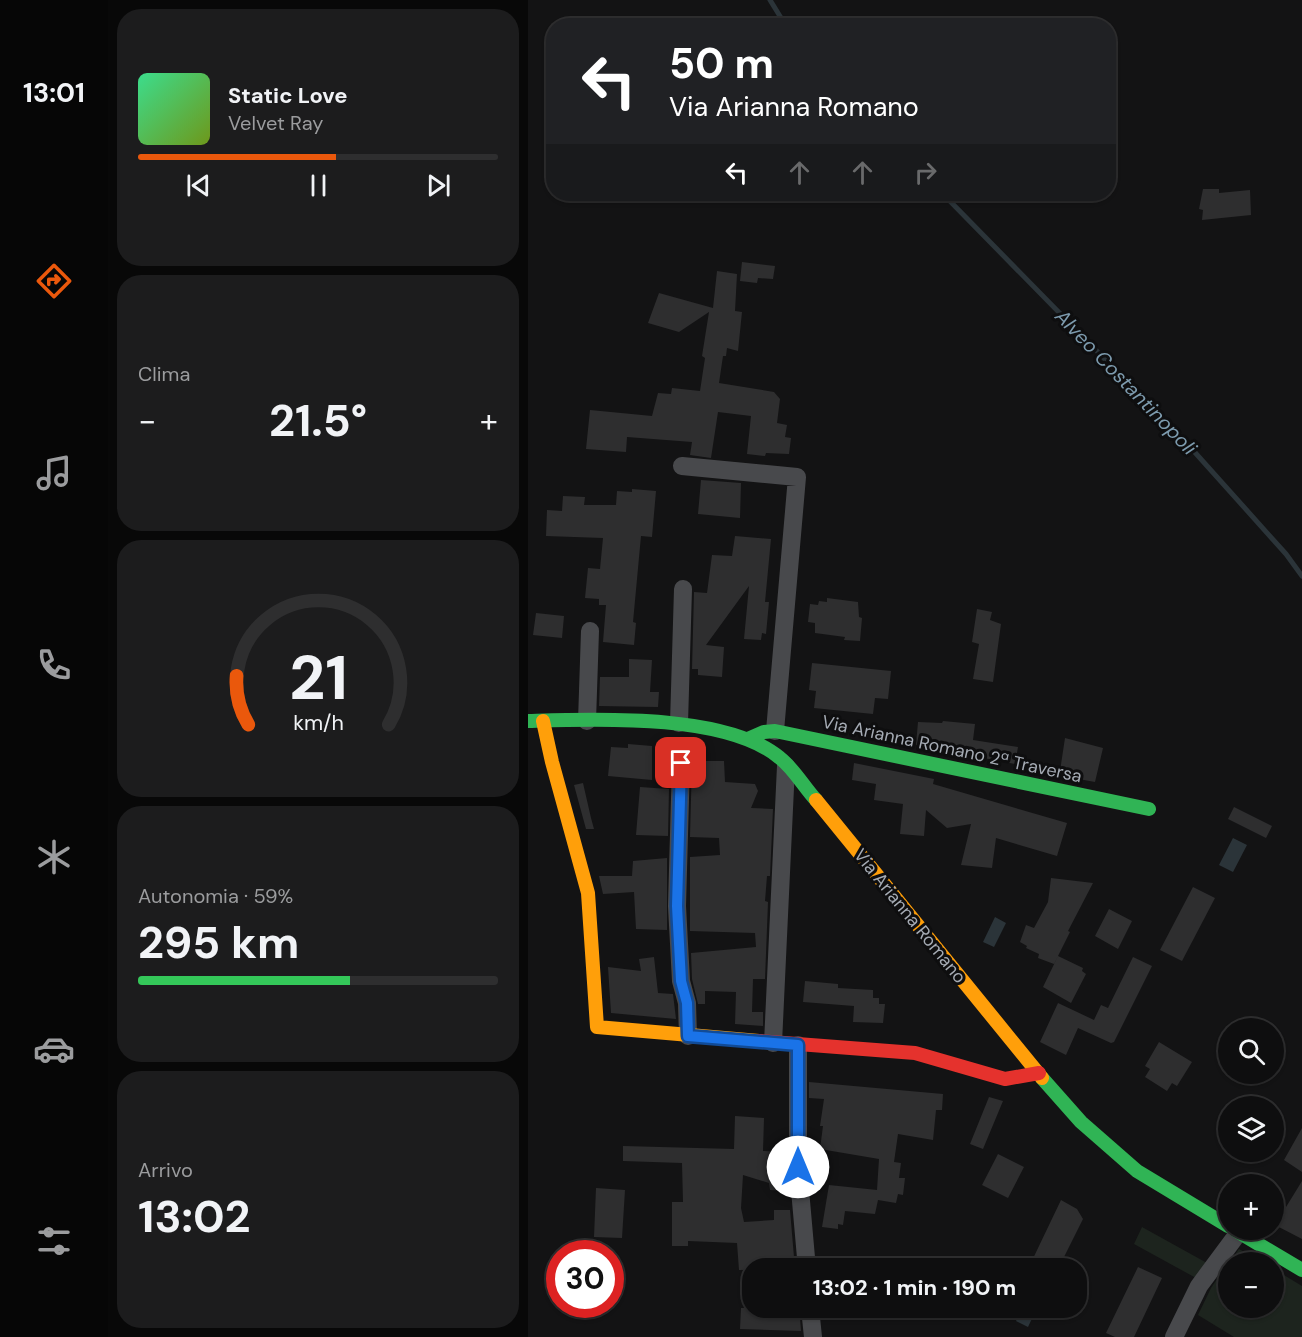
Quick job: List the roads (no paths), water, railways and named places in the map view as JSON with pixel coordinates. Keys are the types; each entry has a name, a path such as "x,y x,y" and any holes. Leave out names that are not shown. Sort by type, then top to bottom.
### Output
{"street":[{"path":"682,466 797,477 775,730 748,739"},
{"path":"679,723 683,589"},
{"path":"587,721 590,631"},
{"path":"543,721 588,893 597,1028 915,1053 1005,1079 1039,1073"},
{"name":"Via Arianna Romano","path":"528,722 679,723 729,732 748,739 781,758 1059,1099 1137,1171 1218,1219"},
{"name":"Via Arianna Romano 2ª Traversa","path":"775,730 1149,809"},
{"path":"681,763 677,906 681,981 687,1003 688,1036"},
{"path":"773,1043 786,766"},
{"path":"798,1045 798,1167 806,1258"},
{"path":"1174,1337 1200,1286 1227,1240"},
{"name":"Via Arianna Romano","path":"1252,1240 1302,1270"},
{"path":"811,1318 813,1337"}],"waterway":[{"name":"Alveo Costantinopoli","path":"770,0 781,18"},
{"name":"Alveo Costantinopoli","path":"950,201 1182,438 1286,554 1302,576"}]}
